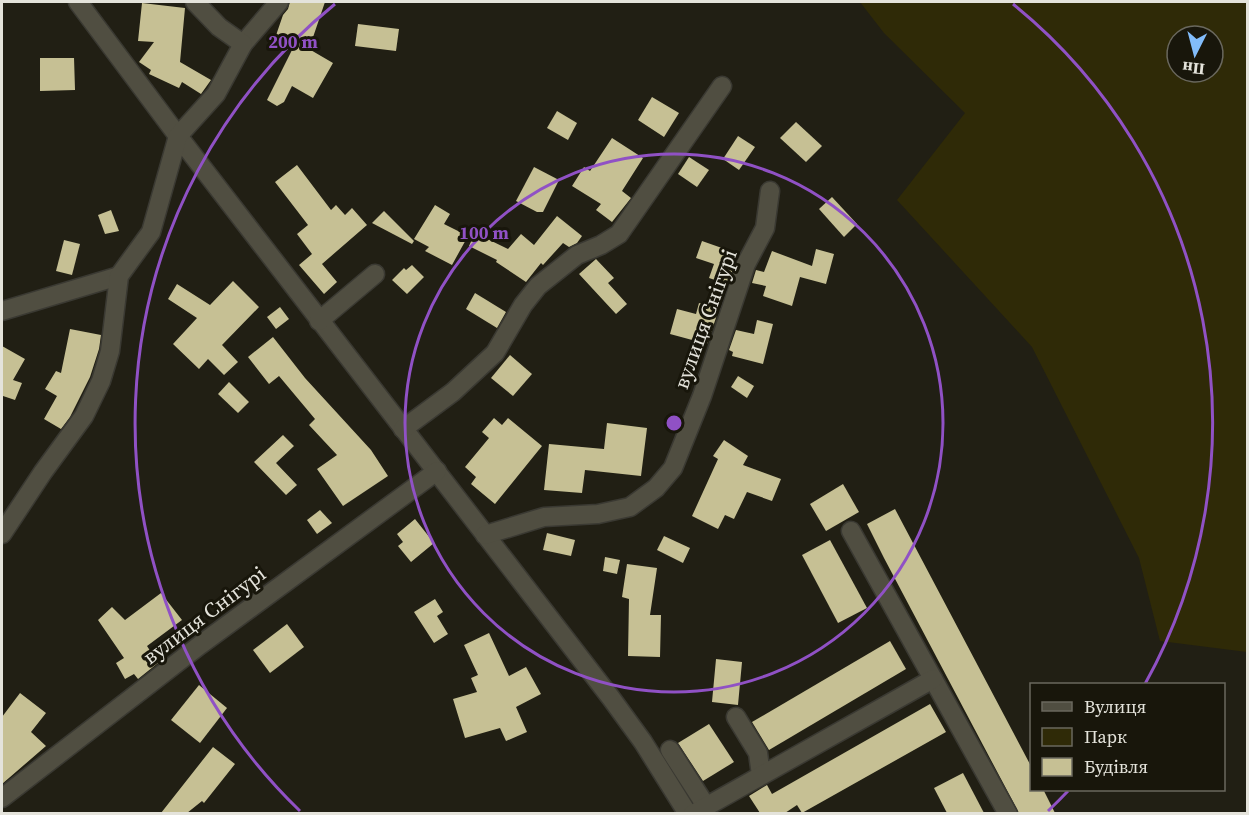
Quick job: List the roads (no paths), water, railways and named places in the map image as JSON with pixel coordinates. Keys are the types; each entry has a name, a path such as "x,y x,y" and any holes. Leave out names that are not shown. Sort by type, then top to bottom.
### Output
{"street":[{"path":"78,2 319,321 611,698 643,742 688,813"},
{"path":"195,2 219,27 243,44"},
{"path":"2,534 84,416 101,381 111,351 119,276 151,232 178,136 216,94 243,44 279,2"},
{"path":"403,429 453,392 495,353 523,305 538,286 577,255 620,234 722,86"},
{"name":"вулиця Снігурі","path":"485,535 544,517 597,514 630,507 656,488 673,468 702,396 746,264 765,228 770,191"},
{"path":"319,321 375,273"},
{"path":"2,312 119,276"},
{"name":"вулиця Снігурі","path":"2,798 200,645 437,471"},
{"path":"851,531 1008,813"},
{"path":"670,750 700,810 933,679"},
{"path":"736,717 758,753 761,776"}]}
